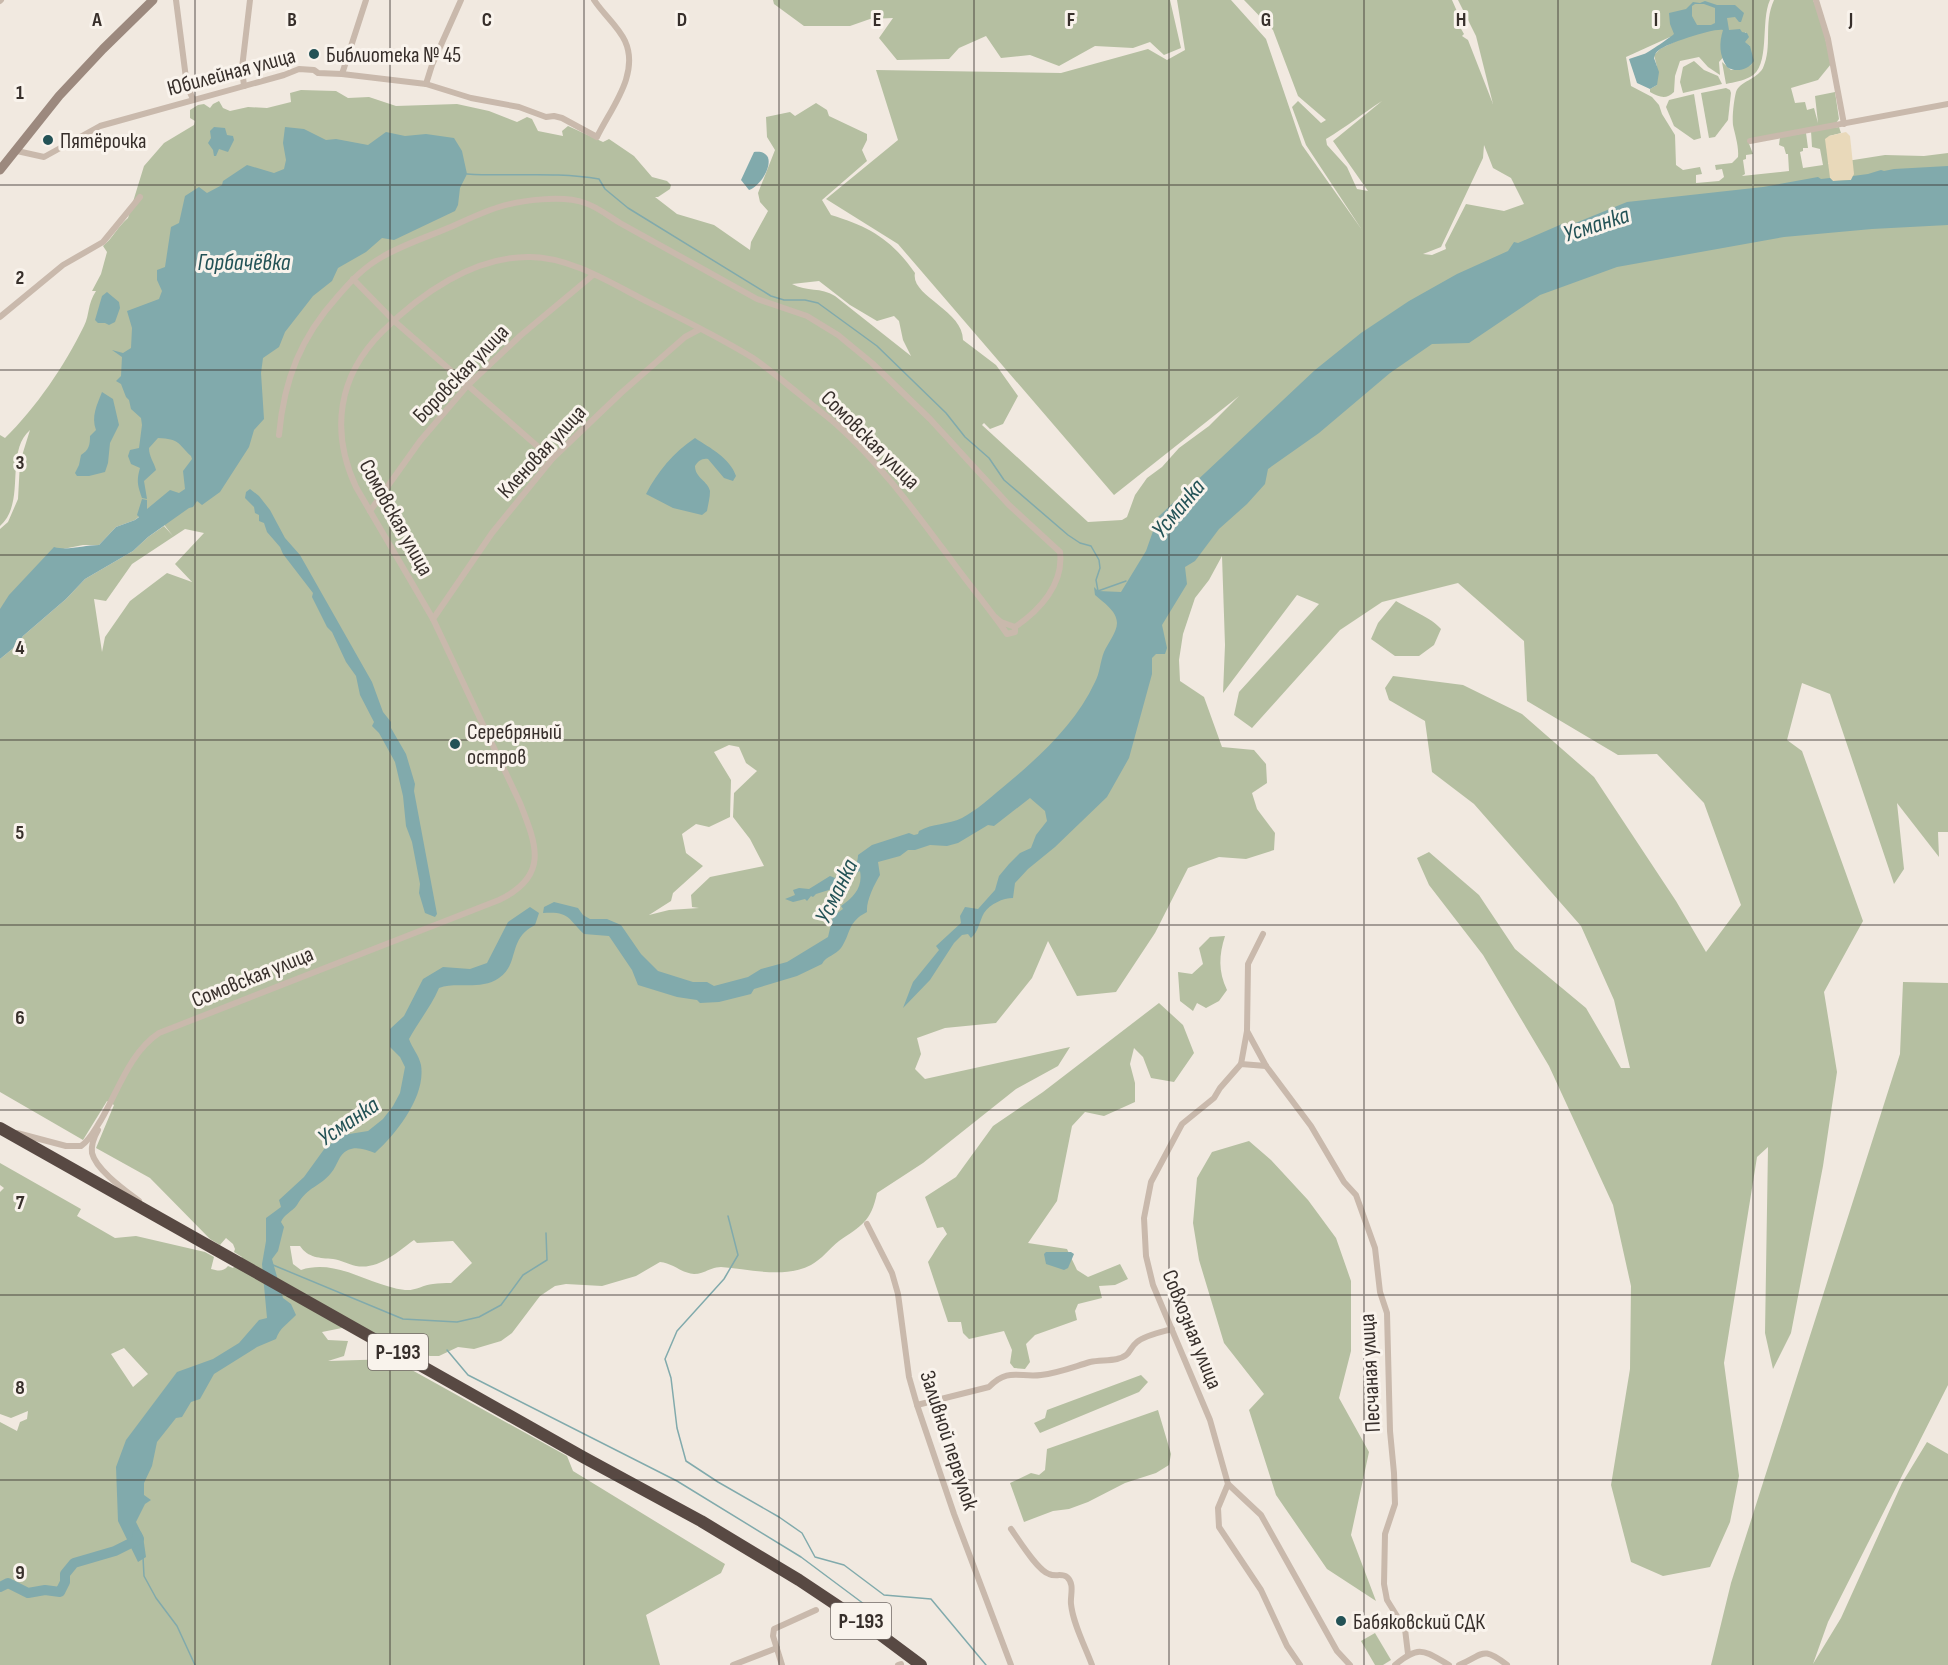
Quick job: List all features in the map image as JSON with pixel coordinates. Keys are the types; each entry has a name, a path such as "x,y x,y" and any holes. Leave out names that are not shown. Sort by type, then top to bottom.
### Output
{"highway":[{"name":"Р-193","path":"0,1128 583,1457 701,1521 764,1558 874,1630 921,1665"}],"street":[{"path":"0,170 66,88 153,0"},
{"path":"176,0 187,86 193,99"},
{"path":"244,86 242,68 250,0"},
{"path":"342,74 366,0"},
{"path":"426,84 461,0"},
{"name":"Юбилейная улица","path":"17,150 44,157 100,126 284,75 298,69 426,84 471,98 519,107 546,117 562,118 597,137 629,74 630,57 625,40 594,0"},
{"path":"1816,0 1828,39 1844,124"},
{"path":"1750,141 1948,104"},
{"path":"0,317 63,265 103,242 140,197"},
{"name":"Сомовская улица","path":"109,1105 141,1050 151,1038 163,1031 490,903 515,891 529,877 533,869 536,856 529,826 433,619 356,487 346,464 342,443 340,417 343,399 349,382 369,345 411,305 445,283 479,267 512,258 538,257 562,261 700,329 755,359 837,425 911,505 1007,634 1015,632 1015,627 1043,603 1060,571 1059,550 1009,505 948,436 838,334 814,319 757,299 599,209 575,200 527,201 499,207 388,253 352,279"},
{"name":"Боровская улица","path":"370,511 420,441 467,386 520,336 593,275"},
{"path":"279,435 287,386 295,361 316,322 352,279 393,320 552,459"},
{"name":"Кленовая улица","path":"433,619 492,533 552,459 621,393 685,337 700,329"},
{"name":"Песчаная улица","path":"1263,934 1248,964 1247,1031 1266,1066 1311,1126 1344,1182 1356,1195 1375,1248 1380,1292 1387,1312 1390,1431 1395,1504 1385,1534 1384,1584 1387,1600 1405,1629 1408,1654"},
{"path":"1247,1031 1241,1064 1266,1066"},
{"name":"Совхозная улица","path":"1228,1484 1210,1420 1153,1285 1146,1256 1144,1218 1150,1182 1177,1130 1214,1098 1241,1064"},
{"path":"0,1128 48,1142 73,1147 81,1146 92,1134 109,1105"},
{"path":"109,1105 93,1142 94,1158 118,1184 166,1221"},
{"name":"Заливной переулок","path":"867,1224 892,1273 898,1294 909,1377 917,1406 954,1514 1011,1665"},
{"path":"917,1406 989,1387 995,1380 1009,1375 1037,1376 1056,1373 1091,1362 1115,1360 1126,1356 1141,1340 1172,1329"},
{"path":"1300,1665 1287,1646 1261,1590 1219,1527 1218,1508 1228,1484 1261,1515 1337,1651 1350,1665"},
{"path":"1011,1529 1039,1566 1049,1574 1068,1578 1071,1584 1071,1604 1075,1620 1092,1665"},
{"path":"782,1665 773,1636 774,1629 816,1610"},
{"path":"733,1665 777,1648"},
{"path":"1395,1665 1408,1654 1419,1651 1427,1652 1449,1665"},
{"path":"1459,1665 1480,1653 1493,1654 1507,1665"}],"green space":[{"path":"773,0 1170,0 1181,48 1164,55 1150,42 1133,48 1095,46 1059,66 1030,55 1001,58 986,36 959,48 949,59 897,60 879,38 893,18 870,19 850,26 804,26 774,4"},
{"path":"1177,0 1231,0 1266,39 1302,145 1362,230 1306,145 1292,107 1298,101 1321,123 1326,120 1298,96 1273,30 1244,0 1452,0 1463,25 1460,27 1464,34 1462,36 1468,40 1493,104 1476,36 1458,0 1770,0 1761,64 1750,77 1726,84 1722,62 1731,70 1751,65 1753,58 1750,46 1744,42 1746,32 1719,62 1720,75 1699,57 1680,61 1675,76 1674,92 1665,97 1650,92 1650,89 1657,85 1654,55 1660,49 1676,41 1670,37 1626,57 1631,86 1652,97 1659,105 1675,135 1676,165 1683,170 1700,167 1702,174 1696,175 1696,183 1719,181 1724,177 1722,169 1716,170 1715,165 1732,163 1738,157 1733,125 1736,92 1741,85 1763,68 1766,60 1769,18 1774,0 1813,0 1820,15 1831,64 1818,80 1791,88 1795,103 1805,102 1807,110 1814,108 1818,123 1815,96 1835,92 1839,119 1836,123 1748,141 1753,154 1746,155 1746,159 1743,160 1745,174 1742,176 1789,171 1788,154 1784,147 1779,145 1780,137 1806,133 1808,148 1803,148 1800,152 1803,168 1823,165 1820,149 1812,147 1811,131 1839,127 1841,133 1829,136 1828,164 1885,155 1924,156 1948,153 1948,832 1938,832 1939,857 1897,803 1904,869 1894,884 1830,694 1802,683 1787,740 1802,751 1863,921 1824,992 1837,1072 1823,1166 1791,1333 1773,1369 1765,1333 1768,1147 1757,1157 1724,1363 1739,1476 1730,1522 1710,1567 1663,1576 1631,1562 1611,1485 1630,1369 1631,1286 1613,1205 1549,1066 1483,955 1429,885 1417,858 1429,852 1479,895 1515,949 1586,1008 1621,1068 1630,1068 1614,1000 1581,926 1474,804 1432,772 1425,721 1389,700 1385,688 1393,676 1463,685 1522,714 1594,777 1676,901 1706,952 1741,905 1704,803 1657,754 1618,755 1527,701 1524,641 1458,583 1382,602 1340,630 1252,728 1234,715 1239,692 1319,604 1297,595 1223,693 1225,645 1222,556 1209,580 1195,598 1183,634 1179,660 1180,681 1204,697 1222,747 1254,750 1266,764 1267,783 1252,793 1257,809 1275,833 1274,850 1246,859 1219,857 1188,868 1155,933 1116,992 1077,996 1048,941 1032,978 996,1023 945,1028 917,1038 921,1054 915,1069 925,1079 1070,1047 1058,1066 1016,1089 923,1163 877,1193 872,1211 864,1222 815,1263 801,1269 790,1272 767,1272 721,1267 694,1274 660,1262 636,1276 602,1286 566,1284 555,1286 540,1296 512,1333 501,1341 474,1349 458,1347 439,1356 413,1352 388,1340 342,1328 322,1332 328,1340 348,1341 344,1356 328,1361 392,1359 567,1456 573,1471 725,1564 721,1573 646,1615 660,1665 0,1665 0,1422 17,1431 20,1422 27,1419 28,1411 11,1418 0,1414 0,1192 4,1188 0,1185 0,1163 81,1209 77,1216 115,1238 136,1236 205,1252 214,1257 211,1269 216,1270 222,1270 228,1266 233,1268 242,1257 234,1252 233,1244 226,1238 220,1245 210,1239 150,1178 96,1148 114,1105 107,1101 83,1140 0,1092 0,659 85,579 133,551 164,526 173,536 150,507 135,520 116,527 99,545 63,549 0,618 0,529 8,522 18,499 20,462 30,430 22,440 18,451 12,504 8,516 0,526 0,435 5,438 28,413 59,371 76,341 86,322 96,291 92,291 101,274 107,252 103,246 128,218 144,166 164,143 194,125 195,121 190,118 190,110 198,105 204,104 210,108 219,101 223,108 230,111 248,107 267,108 291,102 290,93 301,90 336,91 348,98 369,97 396,106 457,104 489,111 517,122 527,117 532,119 538,131 563,136 562,131 568,126 603,142 609,139 634,156 652,177 667,181 671,185 670,189 655,197 677,214 714,225 750,250 751,242 768,211 760,202 758,193 775,150 767,137 766,117 790,112 795,116 816,103 827,110 829,116 867,134 862,150 867,161 822,200 831,215 857,224 879,236 897,251 915,273 920,289 955,320 961,329 963,340 996,365 1018,396 1003,424 990,429 984,423 982,425 1088,522 1122,520 1127,517 1135,495 1147,478 1162,467 1179,448 1209,426 1239,396 1114,495 898,244 826,199 898,140 876,70 1061,73 1148,49 1167,60 1185,50","holes":["1382,101 1333,141 1368,191 1357,189 1347,167 1327,145 1326,139","1484,145 1493,168 1511,178 1524,204 1504,211 1466,204 1445,245 1446,249 1432,255 1423,254 1441,247 1483,158","819,281 850,305 877,321 894,316 899,321 903,340 911,356 835,296 824,291 792,284","185,529 204,533 175,564 192,582 167,573 130,601 105,637 102,652 94,599 106,601 132,564","729,745 739,747 746,763 757,771 734,793 733,817 750,839 764,866 710,877 691,895 692,907 699,908 669,910 649,915 671,901 673,893 703,866 686,853 682,834 696,824 709,827 730,817 731,780 714,752","414,1240 417,1243 453,1241 472,1263 451,1283 405,1290 392,1288 340,1270 314,1267 301,1270 293,1264 290,1246 300,1246 315,1257 356,1266 364,1267 387,1259","124,1348 148,1374 133,1387 111,1354"]},
{"path":"1694,61 1704,70 1718,76 1722,84 1683,93 1680,82 1683,67"},
{"path":"1726,88 1731,93 1728,120 1715,137 1709,138 1701,93"},
{"path":"1694,94 1701,138 1694,140 1674,126 1666,107 1669,100"},
{"path":"1396,601 1426,617 1441,629 1434,645 1419,656 1395,656 1371,639 1378,623"},
{"path":"1225,936 1220,963 1227,990 1219,1001 1206,1008 1197,1003 1193,1011 1180,1001 1178,972 1192,974 1203,964 1199,948 1210,937"},
{"path":"1903,982 1948,983 1948,1385 1828,1622 1813,1664 1841,1618 1902,1483 1927,1442 1948,1454 1948,1665 1711,1665 1731,1583 1900,1054"},
{"path":"1159,1003 1183,1025 1194,1053 1174,1082 1151,1078 1143,1057 1134,1048 1130,1064 1135,1083 1135,1102 1104,1116 1085,1112 1072,1126 1057,1201 1028,1243 1067,1249 1077,1270 1088,1277 1120,1264 1128,1279 1115,1285 1099,1286 1102,1298 1078,1304 1075,1311 1077,1320 1035,1335 1026,1344 1030,1362 1025,1369 1014,1368 1010,1363 1012,1350 1004,1331 969,1339 963,1333 961,1322 948,1322 928,1262 947,1234 943,1227 937,1228 925,1197 956,1177 993,1126 1043,1092"},
{"path":"1249,1141 1271,1160 1308,1200 1336,1238 1351,1281 1351,1351 1339,1398 1369,1452 1351,1535 1376,1601 1327,1569 1276,1495 1249,1410 1264,1394 1224,1343 1199,1260 1193,1223 1197,1178 1212,1152"},
{"path":"1141,1375 1148,1382 1139,1392 1040,1433 1034,1423 1045,1418 1047,1410"},
{"path":"1158,1410 1171,1454 1169,1465 1156,1473 1125,1483 1088,1502 1069,1509 1053,1511 1024,1522 1010,1483 1031,1473 1039,1475 1045,1470 1047,1449"},
{"path":"1375,1633 1391,1660 1383,1665 1375,1665 1361,1641"}],"sand":[{"path":"1846,132 1850,136 1854,174 1851,180 1833,181 1830,178 1825,139"}],"water":[{"path":"1705,1 1717,5 1735,5 1744,13 1741,22 1735,17 1727,18 1729,30 1740,29 1747,33 1749,37 1745,42 1750,46 1754,61 1742,70 1727,67 1720,49 1723,30 1712,31 1681,40 1659,50 1654,58 1659,72 1657,85 1650,89 1637,83 1629,59 1646,53 1674,34 1669,13 1686,9 1693,2","holes":["1704,4 1715,8 1715,23 1711,25 1697,25 1692,16 1692,6"]},
{"path":"214,127 225,128 227,135 233,136 234,140 228,152 219,149 216,156 208,143 211,138 210,131"},
{"name":"Горбачёвка","path":"285,127 304,129 326,140 336,139 368,145 386,132 405,136 426,134 454,138 462,151 467,174 460,188 458,205 455,211 394,240 382,238 366,252 338,268 332,281 313,296 285,332 279,347 263,358 261,373 264,419 254,430 249,447 220,492 202,505 197,501 193,507 148,537 133,551 85,579 0,659 0,609 9,595 54,547 99,545 116,527 139,517 137,515 142,499 147,500 147,509 170,490 179,493 185,489 183,471 192,459 191,456 174,441 158,438 149,448 156,470 144,481 147,499 142,498 138,484 140,468 131,464 128,456 130,450 139,448 141,418 131,409 121,384 116,381 121,376 122,357 112,350 123,353 131,348 132,328 127,311 159,299 162,291 157,280 157,270 165,267 171,227 179,223 185,196 199,187 207,193 222,185 223,181 247,165 274,173 284,169"},
{"path":"754,152 767,156 769,161 765,175 755,187 749,190 741,180"},
{"path":"1948,166 1948,225 1784,237 1617,267 1540,295 1469,343 1432,344 1390,373 1319,433 1268,469 1265,484 1219,529 1195,561 1185,567 1187,584 1162,625 1167,648 1165,654 1156,654 1152,658 1152,674 1129,758 1107,797 1055,847 1028,869 1015,883 1013,898 993,904 984,913 971,938 968,934 962,935 954,943 930,980 903,1008 913,982 939,950 936,946 961,923 960,916 965,907 978,909 995,890 999,876 1009,864 1020,853 1031,848 1036,835 1047,821 1045,811 1030,798 994,826 988,825 958,843 947,846 930,845 908,850 900,856 878,862 880,875 869,898 867,912 853,924 839,950 822,964 797,976 754,989 751,994 719,1002 700,1003 697,1000 677,997 638,985 632,970 609,936 584,934 568,917 559,913 543,913 544,907 554,902 578,908 590,919 607,919 621,925 641,954 658,971 693,982 707,982 714,986 748,977 761,969 787,962 828,937 833,916 843,909 841,906 854,895 859,887 860,871 838,881 836,891 832,889 816,894 807,901 805,899 793,902 785,899 795,895 793,890 809,889 830,876 835,878 848,872 856,864 858,855 872,845 909,833 918,834 924,828 968,815 1016,777 1066,727 1087,698 1097,679 1104,652 1117,626 1115,615 1095,595 1094,587 1098,591 1121,592 1146,551 1158,517 1315,370 1361,333 1409,301 1457,274 1508,251 1514,242 1518,243 1562,224 1573,224 1627,202 1763,187 1818,177 1830,178 1833,181 1851,180 1853,176 1881,170"},
{"path":"107,292 119,302 120,308 115,322 109,325 98,323 95,320 102,296"},
{"path":"102,392 113,399 119,425 110,443 108,463 105,472 77,476 75,473 81,455 89,445 90,436 96,430 94,415"},
{"path":"695,438 724,459 736,476 733,481 724,478 708,459 702,459 697,463 695,466 697,474 710,491 707,511 702,515 673,508 646,494 667,463"},
{"path":"250,489 270,510 285,538 300,555 372,682 383,712 391,722 391,728 406,754 415,784 414,791 437,914 435,917 425,913 419,893 420,884 412,842 406,826 403,796 395,762 379,733 372,726 374,722 360,695 356,676 327,627 312,597 313,593 267,532 264,523 259,521 259,515 255,513 254,507 245,498 246,492"},
{"path":"530,907 539,913 535,925 521,937 510,966 499,978 484,984 439,988 409,1039 420,1061 421,1077 414,1101 401,1125 375,1153 358,1148 345,1152 327,1178 305,1194 282,1219 284,1227 278,1251 272,1259 283,1298 291,1304 296,1315 276,1339 257,1347 214,1374 200,1399 191,1402 182,1417 176,1418 157,1442 152,1466 144,1483 144,1495 151,1500 145,1504 136,1522 143,1536 146,1557 138,1562 118,1521 116,1467 126,1440 177,1372 213,1359 239,1343 259,1320 267,1318 262,1264 266,1241 266,1218 281,1207 279,1200 304,1177 325,1148 343,1135 368,1131 383,1119 393,1106 400,1093 405,1067 400,1057 390,1047 390,1029 404,1016 423,979 443,967 470,969 487,963 508,922"},
{"path":"1046,1252 1074,1254 1068,1268 1064,1270 1046,1264 1044,1254"}],"waterway":[{"path":"467,174 566,175 599,179 605,189 628,208 771,296 784,300 805,300 818,303 877,346 946,413 965,437 989,458 1004,480 1068,535 1080,543 1091,546 1099,560 1100,568 1096,580 1098,591 1126,581"},
{"path":"728,1216 738,1255 724,1279 677,1331 665,1359 671,1378 677,1428 686,1461 802,1533 815,1557 844,1565 884,1595 931,1599 986,1665"},
{"path":"273,1265 403,1319 457,1322 479,1317 501,1305 523,1275 547,1260 546,1233"},
{"path":"447,1350 468,1375 677,1481 801,1557 876,1613"},
{"name":"Усманка","path":"0,1587 8,1583 28,1593 45,1590 60,1592 65,1582 65,1574 74,1563 115,1551 139,1539 137,1535"},
{"path":"143,1557 144,1576 156,1598 177,1626 195,1665"}],"place":[{"name":"Библиотека № 45","path":"314,54"},
{"name":"Пятёрочка","path":"48,140"},
{"name":"Серебряный остров","path":"455,744"},
{"name":"Бабяковский СДК","path":"1341,1621"}]}
